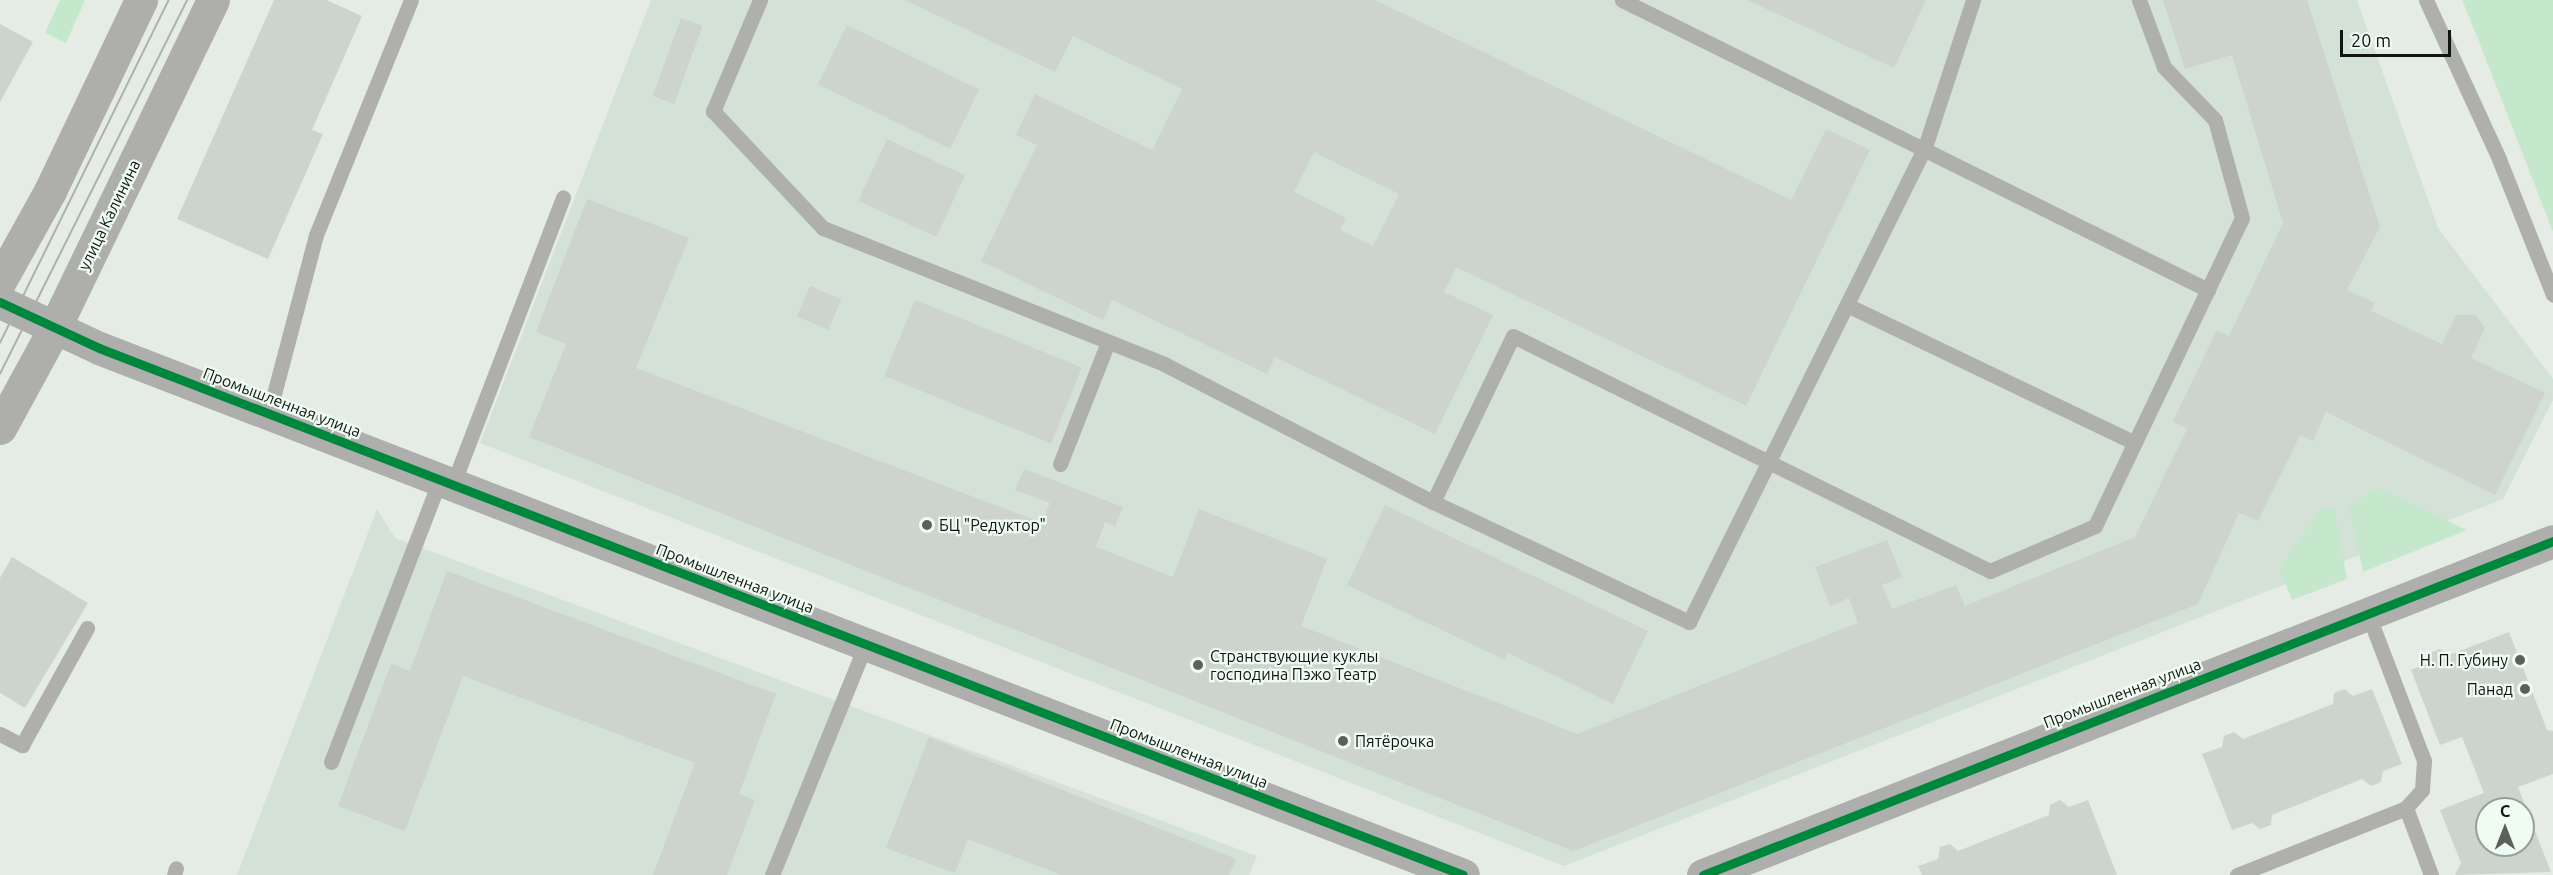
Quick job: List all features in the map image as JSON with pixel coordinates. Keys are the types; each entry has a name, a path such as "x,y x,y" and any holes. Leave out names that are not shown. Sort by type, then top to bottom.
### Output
{"street":[{"path":"0,281 50,191 141,0"},
{"name":"улица Калинина","path":"0,428 54,329 213,0"},
{"name":"Промышленная улица","path":"0,302 54,329 1463,875"},
{"name":"Промышленная улица","path":"1703,875 2553,541"}],"lane":[{"path":"269,413 316,235 411,0"},
{"path":"760,0 713,111 824,228 1164,364 1433,502 1689,622 1925,147 1973,0"},
{"path":"1622,0 1925,147 2208,290"},
{"path":"1433,502 1513,336 1767,464 1990,571 2095,526 2242,218 2215,120 2164,67 2139,0"},
{"path":"2426,0 2499,159 2553,295"},
{"path":"331,762 563,197"},
{"path":"1847,305 2134,443"},
{"path":"1060,465 1108,342"},
{"path":"2237,875 2406,808 2422,790 2424,761 2368,614"},
{"path":"1,737 22,745 87,628"},
{"path":"772,875 866,644"},
{"path":"2406,808 2431,875"}],"shaded area":[{"path":"651,0 2357,0 2438,228 2553,379 2553,400 2503,499 1564,866 480,443"},
{"path":"377,509 395,538 1257,856 1249,875 237,875"}],"green space":[{"path":"60,0 85,0 66,43 45,33"},
{"path":"2462,0 2553,0 2553,232 2478,39"},
{"path":"2378,488 2467,530 2363,572 2349,507"},
{"path":"2334,509 2347,579 2292,600 2279,569 2320,510"}],"building":[{"path":"274,0 326,0 362,16 312,130 323,134 268,259 177,219"},
{"path":"905,0 1375,0 1791,200 1826,129 1870,150 1746,406 1456,267 1444,292 1493,315 1435,434 1275,357 1267,374 1112,300 1103,320 981,261 1037,145 1016,135 1035,94 1152,150 1182,89 1073,36 1055,72","holes":["1314,152 1399,194 1373,246 1340,230 1346,218 1294,192"]},
{"path":"1747,0 1926,0 1894,68"},
{"path":"2163,0 2307,0 2380,227 2347,290 2375,303 2371,311 2442,344 2456,315 2475,315 2485,328 2471,358 2545,393 2495,495 2326,412 2313,441 2300,435 2258,521 2239,513 2198,604 1573,851 529,437 566,344 536,332 587,199 689,238 636,368 1042,523 1050,503 1015,490 1024,469 1123,507 1115,526 1105,522 1096,547 1173,577 1199,509 1327,559 1301,626 1577,734 1858,623 1849,598 1830,606 1815,567 1887,540 1902,577 1882,585 1892,609 1956,585 1965,606 2135,537 2187,429 2173,421 2217,330 2229,336 2283,223 2232,55 2185,69"},
{"path":"681,18 703,26 674,104 653,96"},
{"path":"0,24 33,42 0,102"},
{"path":"847,25 979,89 950,149 818,84"},
{"path":"887,139 965,175 936,237 858,201"},
{"path":"810,286 841,299 828,330 797,316"},
{"path":"915,300 1082,367 1051,443 884,376"},
{"path":"1385,505 1648,631 1613,704 1508,653 1505,660 1347,585"},
{"path":"12,557 88,603 25,708 0,693 0,578"},
{"path":"447,571 776,694 739,794 755,800 727,875 653,875 695,763 463,676 405,831 338,806 391,664 410,671"},
{"path":"2509,632 2547,730 2553,731 2553,774 2518,787 2522,797 2475,797 2475,857 2535,857 2535,831 2551,872 2455,875 2461,863 2440,810 2484,793 2462,737 2440,745 2411,670 2428,663 2430,653 2440,649 2449,655"},
{"path":"2345,689 2353,696 2372,689 2402,764 2383,771 2381,782 2371,786 2362,779 2272,815 2271,825 2260,829 2252,823 2232,830 2202,754 2222,747 2224,736 2234,732 2243,739 2333,704 2334,693"},
{"path":"929,737 1236,859 1229,875 1061,875 968,839 955,873 886,848"},
{"path":"2060,800 2069,807 2088,800 2117,875 1922,875 1918,866 1938,859 1940,847 1950,844 1958,851 2049,815 2050,805"}],"tram line":[{"path":"0,343 169,0"},
{"path":"0,374 187,0"}],"cycle path":[{"path":"0,302 99,348 1463,875"},
{"path":"1703,875 2553,541"}],"place":[{"name":"БЦ \"Редуктор\"","path":"927,525"},
{"name":"Н. П. Губину","path":"2520,660"},
{"name":"Странствующие куклы господина Пэжо Театр","path":"1198,665"},
{"name":"Панад","path":"2525,689"},
{"name":"Пятёрочка","path":"1343,741"}]}
